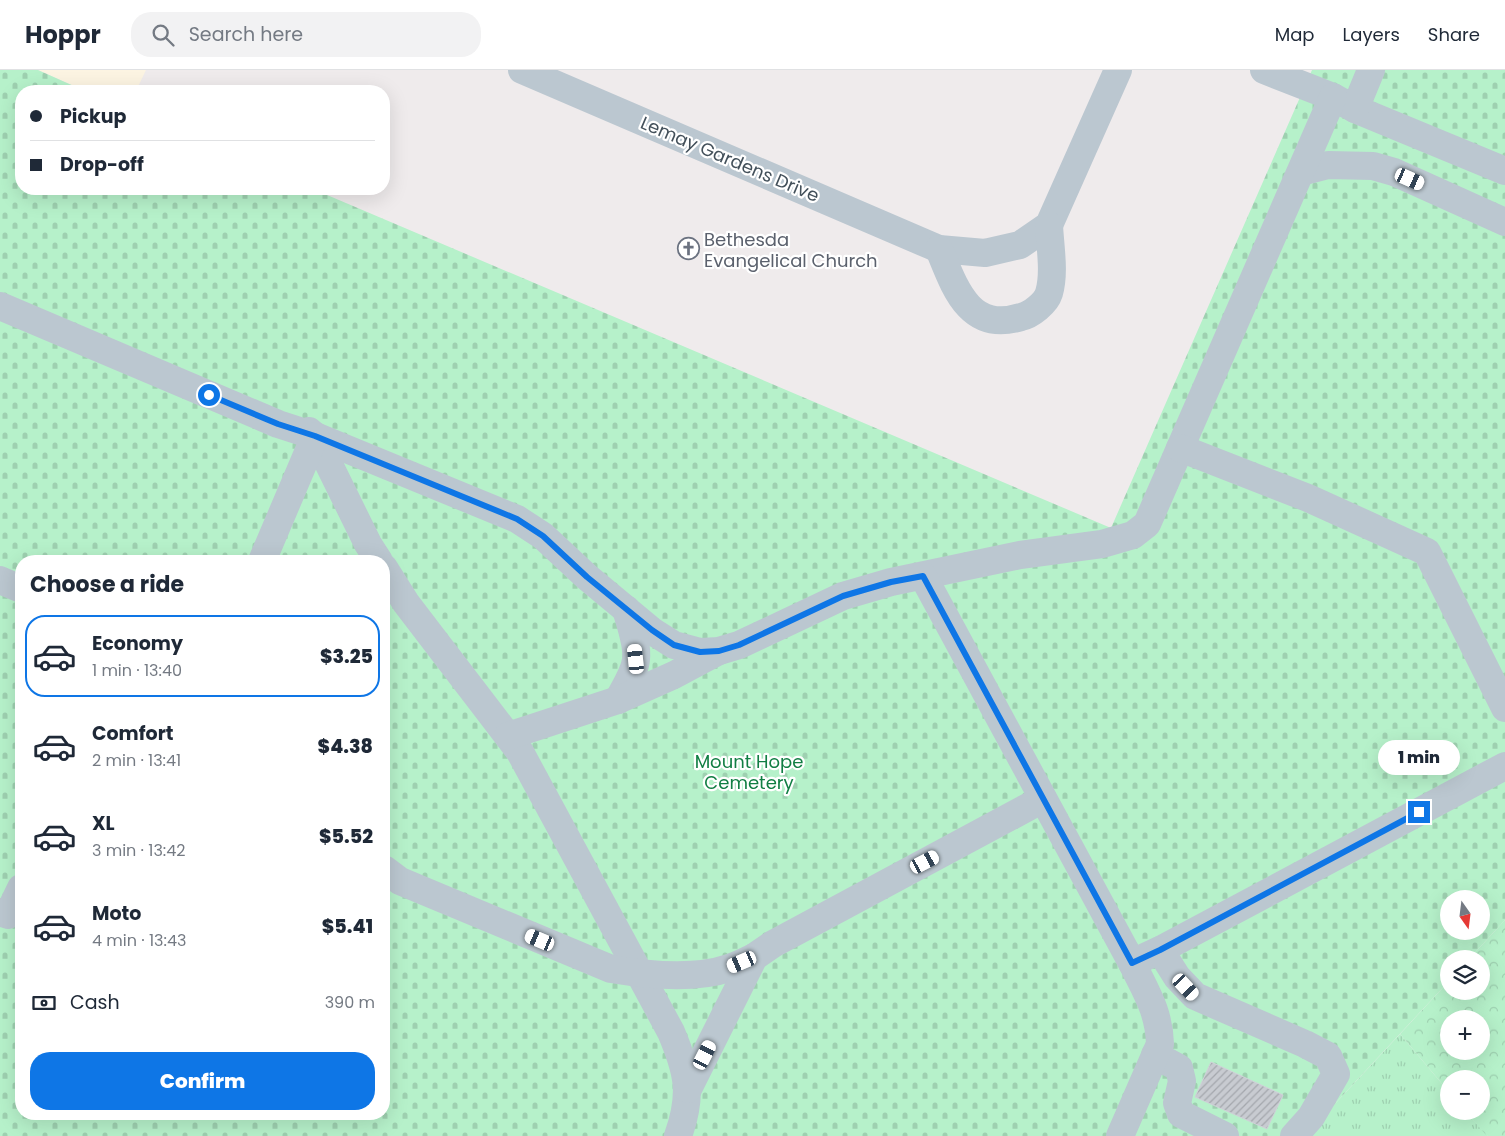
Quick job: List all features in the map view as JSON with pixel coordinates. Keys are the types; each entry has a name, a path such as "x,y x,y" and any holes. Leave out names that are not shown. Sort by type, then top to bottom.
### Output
{"street":[{"name":"Lemay Gardens Drive","path":"522,70 939,249 986,253 1020,245 1049,225"},
{"path":"939,249 955,288 972,311 987,318 1009,321 1031,315 1049,296 1052,280 1049,225 1118,70"},
{"path":"1264,70 1504,169"},
{"path":"508,736 618,700 674,675 719,651 739,645 843,596 891,582 1020,555 1102,544 1133,535 1147,524 1300,172 1344,103 1371,70"},
{"path":"1300,172 1328,165 1373,166 1394,172 1505,222"},
{"path":"0,287 286,412 315,436 375,555"},
{"path":"0,306 278,424 315,436 517,519 543,536 587,577 652,630 674,645 700,652 719,651"},
{"path":"265,555 315,436"},
{"path":"1180,448 1308,498 1427,552 1505,708"},
{"path":"923,576 1132,963 1155,1011 1160,1027 1160,1044 1120,1136"},
{"path":"390,577 406,602 520,752 671,1032 682,1057 688,1089"},
{"path":"0,580 15,586"},
{"path":"618,700 629,681 636,659 634,637 626,609"},
{"path":"1132,963 1160,950 1505,766"},
{"path":"390,874 400,881 611,970 640,974 698,974 729,968 754,957 772,944 1043,798"},
{"path":"0,912 8,915 15,900"},
{"path":"1160,950 1177,977 1195,996 1328,1056 1336,1074 1311,1117 1294,1136"},
{"path":"678,1136 684,1117 688,1089 754,957"},
{"path":"1155,1056 1179,1068 1182,1081 1177,1103 1182,1114 1224,1136"}],"shaded area":[{"path":"38,70 146,70 139,85 72,85"}],"green space":[{"name":"Mount Hope Cemetery","path":"0,70 38,70 72,85 15,85 15,195 327,195 1111,528 1312,70 1505,70 1505,920 1490,936 1490,890 1440,890 1440,940 1487,940 1477,950 1440,950 1440,991 1305,1136 0,1136"},
{"path":"1505,920 1505,1136 1488,1136 1473,1120 1490,1120 1490,1070 1440,1070 1440,1081 1400,1034 1440,991 1440,1000 1490,1000 1490,950 1477,950 1487,940 1490,940 1490,936"},
{"path":"1400,1034 1440,1081 1440,1120 1473,1120 1488,1136 1305,1136"}],"building":[{"path":"1211,1062 1283,1095 1267,1129 1195,1097"}],"place":[{"name":"Bethesda Evangelical Church","path":"688,249"}],"route":[{"path":"209,395 278,424 315,436 517,519 543,536 587,577 652,630 674,645 700,652 719,651 739,645 843,596 891,582 923,576 1132,963 1160,950 1419,812"}]}
